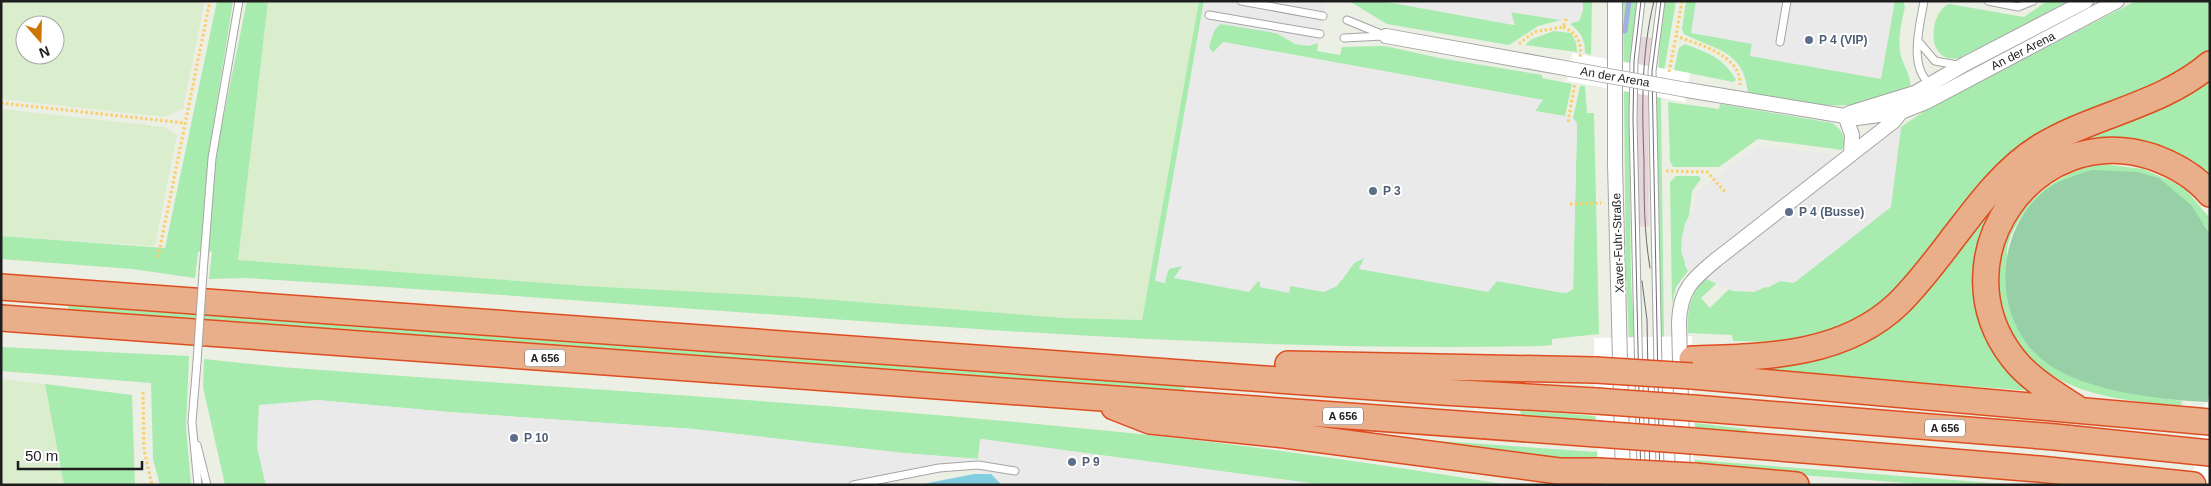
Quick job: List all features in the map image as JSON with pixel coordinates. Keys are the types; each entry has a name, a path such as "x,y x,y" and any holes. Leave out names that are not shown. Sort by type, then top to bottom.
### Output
{"highway":[{"path":"1692,368 1806,350 1852,334 1877,320 1898,304 1915,286 1996,184 2031,153 2073,129 2137,105 2183,83 2210,64"},
{"path":"2077,409 2027,374 2002,342 1994,322 1988,294 1987,261 1991,241 2004,212 2038,175 2068,158 2094,152 2116,150 2138,153 2157,159 2193,177 2210,194"},
{"name":"A 656","path":"1,287 1196,374 1693,408 2055,437 2203,452"},
{"name":"A 656","path":"1,318 1693,441 2021,468 2192,485"},
{"path":"1196,374 1281,364 1447,367 1485,358 1692,368 2206,422"},
{"path":"1088,398 1150,421 1285,435 1559,471 1599,480 1796,485"}],"street":[{"name":"Xaver-Fuhr-Straße","path":"1615,1 1616,163 1623,485"},
{"name":"An der Arena","path":"1845,115 1914,93 1965,64 2086,1"},
{"name":"An der Arena","path":"1386,36 1687,90 1861,118 1901,112 1926,102 2117,1"},
{"name":"An der Arena","path":"1688,481 1679,322 1679,307 1687,287 1702,271 1894,121 1914,93"},
{"path":"1845,115 1852,135 1851,154"}],"lane":[{"path":"198,485 192,422 212,158 239,1"},
{"path":"1241,1 1323,16"},
{"path":"1641,1 1634,61 1633,110 1641,485"},
{"path":"1660,485 1652,71 1661,1"},
{"path":"1780,42 1787,1"},
{"path":"1924,1 1918,41 1919,64 1922,75 1930,84 1937,87 1959,83"},
{"path":"1988,1 2018,7 2033,1"},
{"path":"1209,15 1320,34"},
{"name":"An der Arena","path":"1347,20 1386,36"},
{"name":"An der Arena","path":"1344,38 1386,36"},
{"path":"1918,41 1935,61 1954,66 1965,64"},
{"path":"192,422 207,485"},
{"path":"853,485 939,468 978,465 1015,471"}],"path":[{"path":"158,257 210,1"},
{"path":"1682,1 1676,36 1724,56 1740,78"},
{"path":"1524,40 1534,32 1563,27 1567,17"},
{"path":"1,103 185,123"},
{"path":"1666,171 1707,172 1725,192"},
{"path":"1570,204 1601,203"},
{"path":"144,392 144,450 152,485"}],"shaded area":[{"name":"P 3","path":"1204,1 1326,1 1318,43 1309,46 1295,44 1276,33 1220,24 1214,31 1209,47 1213,53 1223,42 1543,100 1535,111 1573,118 1577,124 1573,289 1563,293 1497,281 1488,292 1359,269 1364,258 1354,263 1337,286 1324,292 1290,286 1289,293 1260,287 1260,282 1258,281 1249,292 1174,278 1182,266 1168,269 1165,283 1155,281"},
{"path":"1382,1 1583,1 1583,11 1579,21 1576,22 1511,12 1515,25"},
{"name":"P 4 (VIP)","path":"1696,1 1895,1 1881,79 1750,56 1752,44 1691,33"},
{"path":"1640,37 1652,38 1648,98 1649,226 1639,227 1636,107"},
{"name":"P 4 (Busse)","path":"1901,127 1891,207 1794,283 1780,281 1754,292 1733,291 1688,271 1681,251 1682,237 1685,224 1695,207 1696,193 1759,145 1860,158"},
{"name":"P 10","path":"317,400 448,412 693,429 903,453 978,459 980,439 1324,485 1002,485 992,474 977,472 978,465 853,485 266,485 257,447 259,405"},
{"path":"974,474 991,474 1002,485 918,485"}],"green space":[{"path":"1,1 205,1 183,109 165,117 1,99"},
{"path":"217,1 233,1 208,158 201,251 198,252 195,278 132,269 1,259 1,236 165,248"},
{"path":"247,1 268,1 238,260 586,286 795,297 1066,318 1142,320 1199,1 1204,1 1155,281 1167,274 1170,267 1183,266 1174,278 1260,281 1260,287 1289,292 1290,286 1342,280 1354,263 1365,257 1359,269 1497,281 1567,293 1573,289 1577,124 1573,118 1580,86 1585,86 1587,113 1594,113 1599,334 1552,339 1552,345 1541,346 1350,346 1160,340 969,329 246,278 209,279 212,252 208,251 215,159"},
{"path":"268,1 1199,1 1142,320 1066,318 795,297 586,286 237,260"},
{"path":"1349,1 1382,1 1514,25 1510,12 1561,20 1538,26 1509,45 1387,24"},
{"path":"1583,1 1592,1 1591,55 1585,53 1582,36 1570,24 1580,19"},
{"path":"1623,1 1637,1 1629,95 1631,282 1635,339 1629,339 1626,276"},
{"path":"1665,1 1676,1 1661,101 1664,338 1660,338 1656,127 1660,43"},
{"path":"1686,1 1696,1 1696,4 1752,44 1750,55 1888,38 1893,1 1903,1 1905,7 1900,46 1901,56 1910,80 1910,89 1857,105 1810,104 1748,92 1740,67 1733,59 1716,48 1684,34 1682,29"},
{"path":"2047,1 2069,1 1960,58 1948,58 1940,54 1935,46 1934,26 1937,17 1942,9 1949,4 2024,17"},
{"path":"2136,1 2210,1 2210,49 2170,76 2137,93 2081,115 1902,286 1881,302 1842,325 1804,337 1783,340 1733,341 1732,335 1688,333 1690,303 1696,290 1707,278 1717,283 1701,298 1710,308 1729,289 1733,291 1769,287 1780,281 1895,170 1901,127 1932,106"},
{"path":"1220,24 1269,31 1304,45 1318,43 1317,51 1340,55 1342,47 1385,46 1439,58 1542,75 1542,78 1572,84 1565,116 1534,111 1542,100 1223,42 1213,53 1209,47 1213,31"},
{"path":"1554,31 1571,33 1576,42 1577,52 1525,45 1532,39"},
{"path":"1685,44 1708,53 1720,61 1736,80 1733,82 1674,70 1679,48"},
{"path":"2210,74 2210,184 2195,171 2061,154 1979,263 2034,391 1739,369 1823,353 1961,241 2032,162"},
{"path":"1668,102 1719,109 1720,104 1832,123 1843,135 1842,150 1758,139 1719,167 1673,167 1670,161"},
{"path":"1,109 165,127 177,135 155,246 1,236"},
{"path":"2102,164 2143,169 2173,182 2187,191 2208,216 2210,234 2205,225 2047,190 2022,216 2009,240 2007,257 2014,320 2029,345 2045,361 2065,373 2087,383 2111,389 2182,401 2181,406 2125,400 2070,385 2038,365 2014,338 2001,308 1998,277 2004,246 2018,217 2040,193 2068,175"},
{"path":"2092,170 2137,172 2159,178 2191,205 2210,234 2210,387 2208,402 2149,397 2088,383 2054,368 2033,351 2018,330 2009,306 2005,280 2008,255 2015,230 2028,207 2047,189 2063,180"},
{"path":"1676,176 1699,176 1701,179 1692,191 1689,216 1685,224 1685,265 1688,271 1676,287 1672,304 1670,182"},
{"path":"68,305 1185,386 1184,394 68,311"},
{"path":"1,347 189,356 186,427 191,485 160,485 153,459 151,383 1,371"},
{"path":"204,359 281,367 903,412 1110,431 1310,455 1509,485 1324,485 981,439 978,459 903,453 693,429 448,412 317,400 257,447 266,485 225,485 203,387"},
{"path":"1,379 45,384 64,485 1,485"},
{"path":"45,384 132,395 135,485 64,485"},
{"path":"1519,410 1595,416 1596,423 1523,417"},
{"path":"1695,423 1747,429 1746,432 1695,432"},
{"path":"1383,437 1597,452 1597,461 1503,454"},
{"path":"1695,460 2018,485 1934,485 1695,467"}],"pier":[{"path":"1572,53 1690,73 1685,102 1567,81"},
{"path":"1692,336 1694,485 1599,485 1594,338"},
{"path":"2205,403 2210,404 2210,485 2191,485"}],"waterway":[{"path":"1625,31 1629,1"}],"tram line":[{"path":"1641,1 1634,61 1633,119 1641,485"},
{"path":"1650,268 1645,214 1643,101 1647,40 1654,1"},
{"path":"1660,485 1652,71 1661,1"},
{"path":"1642,281 1647,320 1650,485"}],"place":[{"name":"P 4 (VIP)","path":"1809,40"},
{"name":"P 3","path":"1373,191"},
{"name":"P 4 (Busse)","path":"1789,212"},
{"name":"P 10","path":"514,438"},
{"name":"P 9","path":"1072,462"}]}
